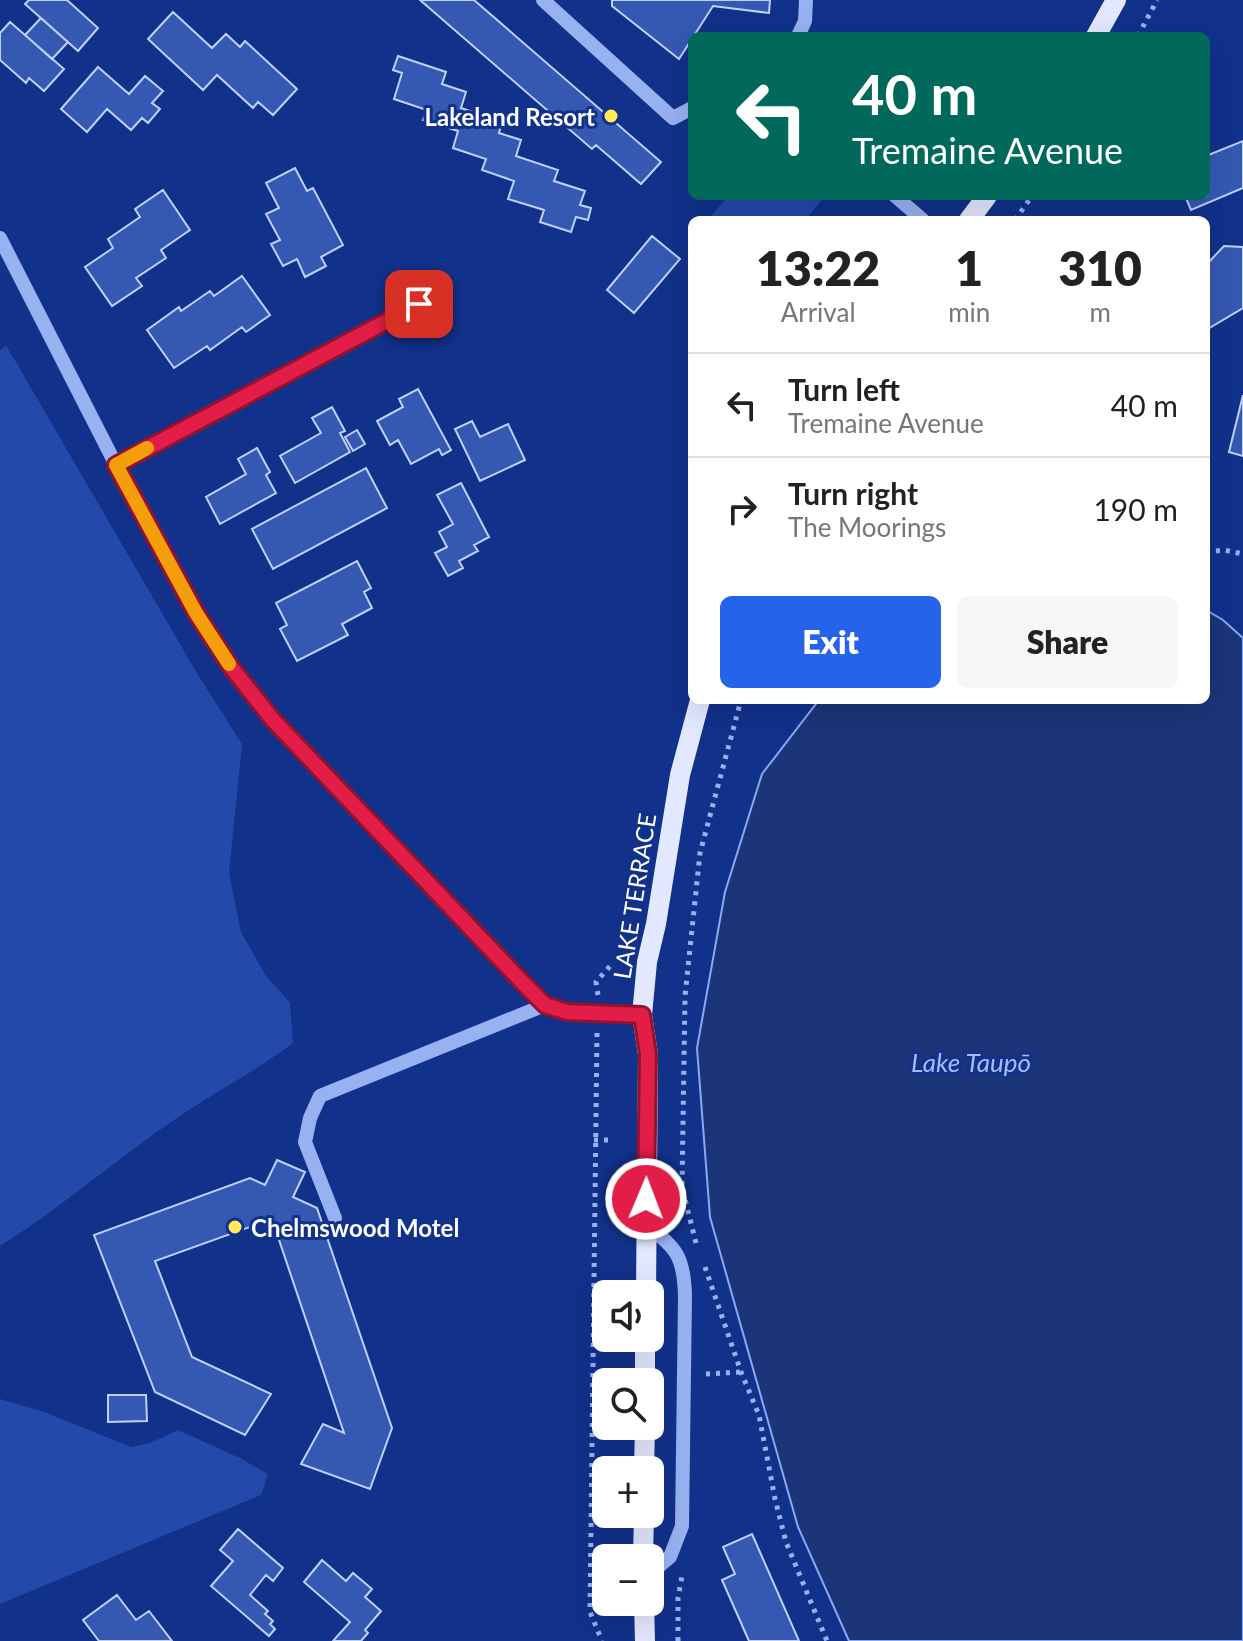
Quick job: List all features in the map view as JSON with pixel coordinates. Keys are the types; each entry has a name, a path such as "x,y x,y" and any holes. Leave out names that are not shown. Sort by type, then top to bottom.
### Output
{"main road":[{"path":"1098,32 1116,0"},
{"name":"LAKE TERRACE","path":"646,1280 648,1054 642,1015 647,962 680,775 699,704"},
{"path":"644,1616 645,1641"}],"street":[{"path":"543,0 673,118 688,110"},
{"path":"800,32 805,21 806,0"},
{"path":"900,200 918,216"},
{"path":"0,238 196,613 231,667 273,720 545,1005 567,1012 642,1015"},
{"path":"116,465 419,304"},
{"path":"335,1218 305,1142 310,1118 320,1096 545,1005"},
{"path":"646,1225 668,1241 684,1267 682,1526 670,1557 664,1562"}],"path":[{"path":"1140,32 1157,0"},
{"path":"1210,552 1224,550 1243,554"},
{"path":"740,704 700,853 685,996 679,1142 682,1187 691,1229 759,1415 786,1542 827,1641"},
{"path":"602,1641 590,1612 594,1140 599,991 596,982 611,965"},
{"path":"594,1140 614,1140"},
{"path":"706,1374 741,1372"}],"shaded area":[{"path":"725,200 822,200 808,216 711,216"},
{"path":"6,345 198,675 242,744 229,872 241,932 266,976 290,1003 293,1043 174,1120 0,1246 0,351"},
{"path":"0,1399 44,1412 131,1447 150,1443 178,1430 268,1474 261,1495 0,1604"}],"water":[{"name":"Lake Taupō","path":"1210,612 1243,638 1243,1641 849,1641 798,1527 710,1217 697,1048 725,892 762,774 816,704 1210,704"}],"building":[{"path":"29,0 67,0 98,28 78,51 25,4"},
{"path":"420,0 474,0 661,162 641,184 596,145 592,149"},
{"path":"612,0 770,0 769,13 713,6 696,32 688,32 688,45 679,59 612,6"},
{"path":"173,12 212,48 226,34 240,47 245,41 297,89 273,115 258,102 253,108 217,75 203,90 148,39"},
{"path":"41,18 68,42 52,59 25,35"},
{"path":"10,22 64,69 44,91 29,78 26,83 0,60 0,33"},
{"path":"398,56 446,72 442,84 466,92 461,108 502,122 499,133 521,140 516,156 558,170 554,181 585,191 580,205 591,208 588,220 576,217 571,232 540,222 544,210 508,199 514,181 482,170 486,159 453,148 458,131 423,120 427,110 394,99 402,73 393,70"},
{"path":"98,67 129,94 145,76 163,91 152,103 160,109 148,123 142,118 131,130 107,109 87,132 61,109"},
{"path":"1243,141 1243,188 1191,210 1187,200 1210,200 1210,154"},
{"path":"295,168 307,191 313,188 343,245 321,257 326,266 305,277 297,259 283,266 271,244 280,240 266,214 279,208 266,183"},
{"path":"163,190 190,230 161,250 166,258 136,278 142,286 112,306 85,267 113,248 108,239 140,217 135,209"},
{"path":"652,236 680,259 634,313 607,290"},
{"path":"1224,246 1243,247 1243,308 1210,328 1210,261"},
{"path":"242,276 270,315 246,332 242,327 210,350 207,346 174,368 147,330 179,307 181,311 210,291 214,296"},
{"path":"418,389 451,450 442,455 439,449 411,464 398,440 390,445 377,421 403,407 399,399"},
{"path":"1243,395 1243,456 1229,452"},
{"path":"332,407 345,431 340,433 350,452 295,483 280,456 321,433 312,418"},
{"path":"472,421 480,437 508,424 525,460 480,481 455,429"},
{"path":"357,430 365,444 353,451 345,437"},
{"path":"257,448 270,472 266,475 276,493 220,524 206,497 246,474 238,459"},
{"path":"366,468 387,508 273,569 252,529"},
{"path":"461,483 489,537 474,545 478,551 459,561 463,568 448,576 435,553 447,547 439,532 453,524 437,495"},
{"path":"357,561 371,588 364,592 372,608 342,624 348,635 297,661 280,629 287,625 276,603"},
{"path":"277,1160 305,1172 293,1197 317,1208 392,1428 370,1489 301,1464 323,1424 344,1433 272,1219 155,1261 192,1357 271,1394 245,1435 155,1392 94,1235 250,1178 265,1185"},
{"path":"108,1395 146,1395 147,1421 108,1422"},
{"path":"238,1529 283,1568 273,1581 266,1575 250,1595 268,1611 265,1614 273,1621 270,1624 275,1629 269,1636 211,1586 233,1561 220,1550"},
{"path":"752,1534 799,1641 749,1641 722,1580 735,1574 723,1547"},
{"path":"322,1560 346,1581 353,1573 372,1589 365,1597 381,1611 365,1630 368,1633 361,1641 333,1641 350,1622 304,1582"},
{"path":"117,1595 136,1620 149,1611 172,1641 99,1641 83,1620"}],"slow traffic":[{"path":"147,448 116,465 196,613 229,664"}],"place":[{"name":"Lakeland Resort","path":"611,116"},
{"name":"Chelmswood Motel","path":"235,1227"}],"route":[{"path":"419,304 116,465 196,613 231,667 273,720 524,984 545,1005 567,1012 642,1015 648,1054 646,1199"}]}
